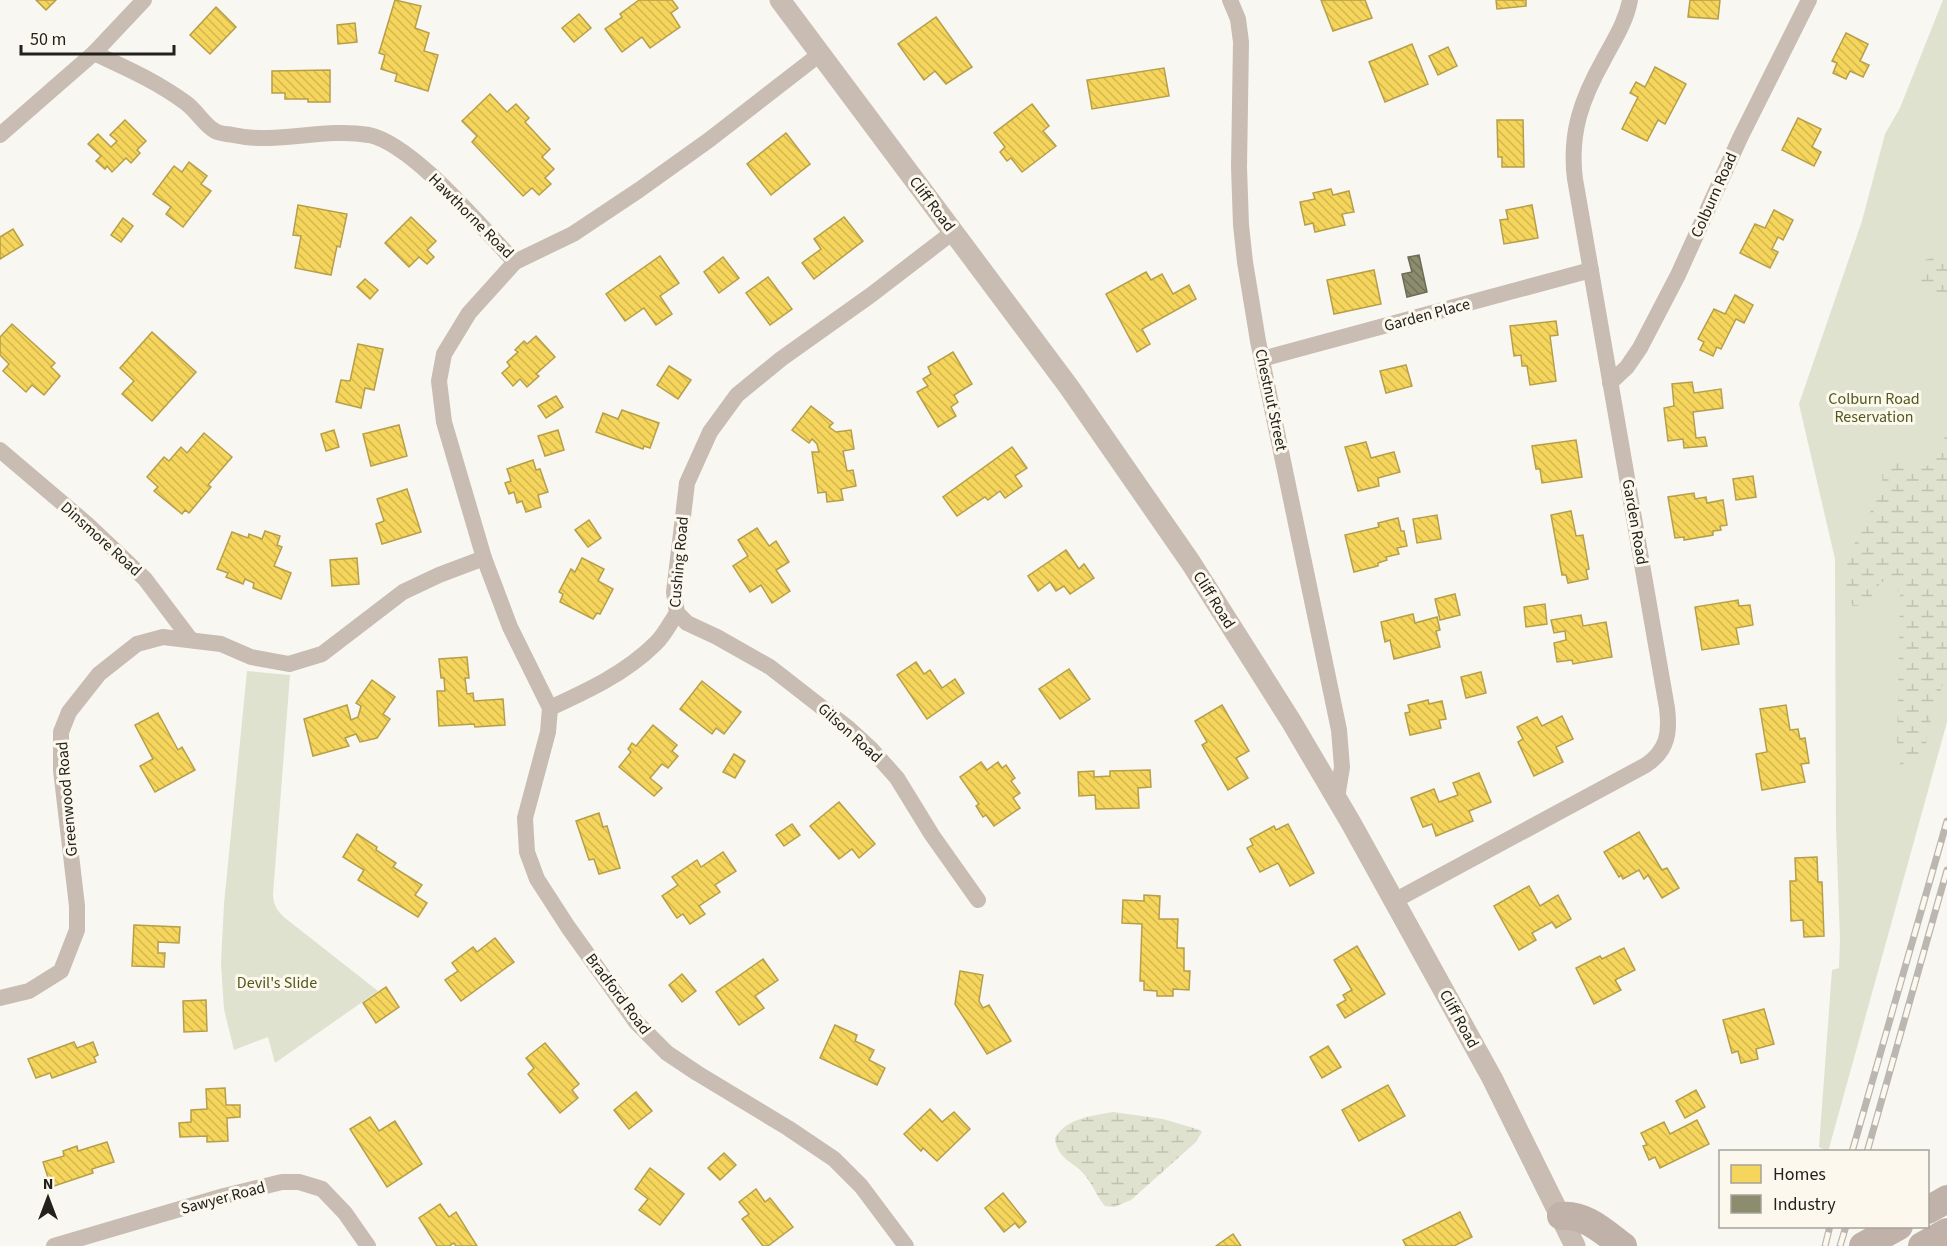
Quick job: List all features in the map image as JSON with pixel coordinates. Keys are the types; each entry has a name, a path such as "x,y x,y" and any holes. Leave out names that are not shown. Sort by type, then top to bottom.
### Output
{"highway":[{"path":"1929,1209 1947,1199"},
{"path":"1561,1216 1572,1215 1584,1219 1623,1246"},
{"path":"1922,1246 1947,1232"}],"street":[{"path":"0,135 94,54 144,0"},
{"name":"Cliff Road","path":"780,0 1069,387 1164,524 1291,721 1337,798 1492,1078 1575,1246"},
{"name":"Chestnut Street","path":"1230,0 1238,19 1240,36 1239,167 1245,262 1262,359 1339,730 1342,767 1337,798"},
{"name":"Garden Road","path":"1394,901 1646,765 1658,755 1665,742 1668,725 1667,708 1574,167 1575,131 1586,96 1621,29 1630,0"},
{"name":"Colburn Road","path":"1610,383 1627,367 1646,338 1678,275 1749,120 1809,0"},
{"name":"Hawthorne Road","path":"94,54 148,77 188,105 216,132 249,139 272,139 338,132 370,135 396,146 436,180 515,262 573,234 639,190 709,140 820,54"},
{"name":"Cushing Road","path":"550,708 593,688 626,668 656,644 677,613 674,592 687,483 710,432 737,394 953,232"},
{"path":"515,262 469,313 444,354 439,381 444,422 484,558 510,627 550,708"},
{"name":"Garden Place","path":"1262,359 1591,270"},
{"name":"Dinsmore Road","path":"0,450 87,524 145,579 191,640"},
{"name":"Greenwood Road","path":"0,998 29,992 62,971 77,930 77,906 62,770 62,732 69,712 99,674 137,644 163,637 221,644 251,657 289,664 322,654 403,592 484,558"},
{"name":"Gilson Road","path":"677,613 687,623 717,637 770,668 872,750 897,778 932,835 978,900"},
{"name":"Bradford Road","path":"550,708 548,732 525,818 527,852 537,879 568,927 636,1022 666,1053 834,1159 861,1186 906,1246"},
{"name":"Sawyer Road","path":"54,1246 224,1196 282,1182 299,1182 322,1189 345,1213 368,1246"}],"green space":[{"name":"Colburn Road Reservation","path":"1943,0 1947,0 1947,722 1829,1150 1824,1150 1819,1147 1832,970 1839,968 1840,939 1836,827 1835,559 1799,404 1862,221 1885,134 1900,108"},
{"path":"1933,257 1947,259 1947,293 1929,291 1918,280 1920,264"},
{"path":"1947,427 1947,671 1929,726 1924,755 1917,764 1901,768 1897,749 1900,596 1896,586 1888,582 1881,582 1865,606 1853,606 1847,593 1845,580 1850,554 1881,491 1882,468 1892,461 1907,462 1924,468 1929,465 1937,455"},
{"name":"Devil's Slide","path":"247,671 290,675 273,894 275,904 285,918 378,991 275,1063 268,1037 234,1050 224,1009 221,963 224,904"},
{"path":"1113,1112 1163,1119 1202,1132 1196,1142 1131,1200 1114,1207 1105,1206 1083,1173 1063,1157 1055,1138 1060,1131 1073,1122"}],"building: Homes":[{"path":"36,0 56,0 46,10"},
{"path":"395,0 421,6 415,28 429,33 424,51 438,55 428,91 395,81 397,74 381,69 385,55 379,53"},
{"path":"639,0 672,0 678,8 671,13 680,27 650,48 642,37 622,52 605,29 622,17 620,14"},
{"path":"1321,0 1365,0 1372,18 1333,31"},
{"path":"1496,0 1526,0 1526,6 1497,9"},
{"path":"1690,0 1720,0 1718,19 1688,17"},
{"path":"216,7 236,27 210,54 190,35"},
{"path":"579,14 591,28 574,42 562,28"},
{"path":"936,17 972,67 946,84 935,71 924,80 898,44"},
{"path":"355,23 357,42 338,44 337,25"},
{"path":"1846,33 1868,44 1860,61 1869,65 1863,77 1850,71 1846,79 1833,73 1837,63 1832,61"},
{"path":"1412,44 1428,84 1385,102 1369,62"},
{"path":"1448,47 1457,66 1438,75 1429,56"},
{"path":"1655,67 1686,84 1665,124 1658,120 1647,141 1622,129 1638,97 1630,93 1636,82 1645,87"},
{"path":"1164,68 1169,96 1092,109 1087,80"},
{"path":"330,70 330,102 285,99 285,93 272,93 272,71"},
{"path":"490,94 507,112 516,104 529,118 525,122 550,149 542,157 554,169 545,178 551,184 539,195 532,188 523,196 472,142 477,136 462,121"},
{"path":"1032,104 1049,126 1043,131 1056,146 1022,172 1011,158 1007,161 1000,152 1005,147 994,133"},
{"path":"1798,118 1821,129 1812,147 1821,152 1814,166 1782,150"},
{"path":"125,120 146,141 137,150 140,153 131,163 126,158 112,172 107,166 105,169 96,161 101,156 88,144 98,134 111,147 117,141 110,135"},
{"path":"1497,120 1523,120 1524,167 1502,167 1502,157 1498,157"},
{"path":"786,133 810,164 771,195 747,164"},
{"path":"189,162 207,176 201,184 211,191 183,227 166,214 171,207 153,194 174,166 182,172"},
{"path":"1331,189 1333,195 1349,191 1354,212 1342,214 1345,225 1315,232 1313,223 1305,225 1300,202 1315,199 1313,193"},
{"path":"298,205 347,214 331,275 295,268 301,236 293,235"},
{"path":"1532,205 1538,238 1504,244 1500,220 1508,219 1506,210"},
{"path":"1774,210 1793,220 1783,240 1778,237 1772,249 1778,252 1770,268 1740,253 1755,224 1765,228"},
{"path":"411,217 436,241 427,250 434,257 427,264 419,257 409,267 385,243"},
{"path":"844,217 863,241 814,279 802,263 821,249 814,239"},
{"path":"123,218 133,226 121,242 111,235"},
{"path":"13,229 23,245 0,259 0,237"},
{"path":"660,256 679,283 660,296 672,314 656,325 644,308 625,321 606,294"},
{"path":"723,257 739,278 719,293 704,272"},
{"path":"1374,270 1381,304 1334,314 1327,280"},
{"path":"1146,272 1151,280 1162,274 1173,294 1189,285 1196,299 1142,329 1150,344 1137,352 1106,294"},
{"path":"768,277 792,309 770,325 746,293"},
{"path":"365,279 378,290 370,299 357,287"},
{"path":"1735,295 1753,305 1744,323 1736,319 1721,349 1717,347 1713,356 1700,350 1704,342 1698,339 1714,309 1725,314"},
{"path":"1556,321 1558,335 1550,336 1556,381 1530,385 1527,366 1522,366 1521,355 1514,356 1510,326"},
{"path":"12,324 55,363 51,367 60,376 44,395 32,385 26,392 3,371 9,364 0,355 0,337"},
{"path":"152,332 196,372 152,421 122,394 134,381 120,368"},
{"path":"536,336 555,357 536,374 539,376 527,387 520,379 513,386 502,373 510,366 507,362 518,352 515,350 524,341 527,344"},
{"path":"358,344 383,349 374,390 365,388 361,408 336,402 341,380 350,381"},
{"path":"953,352 972,384 954,395 958,402 951,407 956,416 938,427 917,392 928,386 923,379 931,374 928,367"},
{"path":"1406,365 1412,386 1386,393 1380,371"},
{"path":"669,366 691,380 678,399 657,385"},
{"path":"1692,382 1694,393 1721,389 1723,408 1693,412 1696,438 1705,437 1707,446 1684,448 1683,439 1668,441 1664,408 1674,406 1672,384"},
{"path":"556,396 563,407 546,418 538,406"},
{"path":"811,406 833,423 829,427 836,432 851,430 854,449 843,451 847,471 853,470 856,486 841,489 843,500 827,502 826,492 818,493 812,452 819,452 817,444 812,439 809,443 792,430"},
{"path":"622,410 659,423 650,448 644,446 643,449 596,432 603,413 618,419"},
{"path":"399,425 407,456 371,466 363,434"},
{"path":"334,430 339,447 326,451 321,434"},
{"path":"558,430 564,450 545,456 538,436"},
{"path":"204,433 232,457 208,485 211,487 189,513 185,510 182,514 154,491 158,487 147,477 164,457 169,461 181,447 187,453"},
{"path":"1576,440 1582,477 1542,483 1540,469 1536,469 1532,446"},
{"path":"1366,442 1371,458 1394,452 1400,472 1378,478 1379,486 1358,491 1345,447"},
{"path":"1012,447 1027,468 1015,476 1022,486 1005,498 1000,491 988,500 985,497 957,516 943,497"},
{"path":"533,460 536,470 540,469 548,492 538,495 541,507 526,512 522,501 517,503 514,492 509,494 505,483 511,481 507,469"},
{"path":"1753,476 1756,497 1736,500 1733,479"},
{"path":"407,489 421,532 382,544 376,524 384,521 377,499"},
{"path":"1694,493 1695,499 1706,497 1707,503 1723,500 1727,525 1720,526 1721,530 1713,531 1713,535 1684,540 1684,537 1675,538 1668,497"},
{"path":"1571,511 1576,536 1583,535 1589,569 1586,570 1588,579 1568,583 1566,575 1562,575 1551,515"},
{"path":"1437,515 1441,539 1417,543 1413,519"},
{"path":"1398,518 1407,546 1397,548 1399,554 1386,557 1387,560 1378,563 1378,566 1354,572 1345,535 1379,527 1378,523"},
{"path":"589,520 601,538 588,547 575,530"},
{"path":"757,528 769,546 776,541 789,562 776,570 790,591 772,603 761,585 750,592 733,566 748,556 738,540"},
{"path":"265,531 280,536 277,545 282,547 274,566 291,573 281,599 253,588 254,583 245,579 243,584 226,577 228,573 217,569 232,532 248,538 249,534 262,539"},
{"path":"1066,550 1079,569 1084,564 1094,578 1070,594 1064,586 1056,591 1050,582 1038,591 1028,576"},
{"path":"357,558 359,584 332,586 330,560"},
{"path":"582,558 604,569 598,581 613,589 600,614 597,613 593,619 560,602 563,594 559,592 571,569 575,572"},
{"path":"1455,594 1460,615 1440,620 1435,599"},
{"path":"1738,600 1739,606 1750,605 1753,625 1736,628 1739,644 1702,650 1695,607"},
{"path":"1545,604 1547,624 1526,627 1524,607"},
{"path":"1413,614 1415,623 1437,617 1440,630 1436,631 1440,647 1394,659 1390,640 1385,642 1381,622"},
{"path":"1581,615 1583,626 1606,622 1612,657 1573,664 1572,660 1557,662 1554,643 1566,640 1565,631 1554,633 1551,620"},
{"path":"467,657 469,678 465,678 467,694 473,693 474,701 503,699 505,725 439,726 437,691 445,691 439,659"},
{"path":"916,662 924,674 930,670 942,688 955,679 964,693 927,719 897,675"},
{"path":"1069,669 1090,699 1060,719 1039,689"},
{"path":"1481,672 1486,693 1466,698 1461,677"},
{"path":"372,680 395,697 383,714 390,719 377,738 360,742 356,734 345,738 349,746 313,756 304,719 347,705 351,720 358,717 361,706 356,703"},
{"path":"702,681 741,712 724,734 716,728 712,734 680,709"},
{"path":"1428,700 1429,704 1442,701 1446,719 1439,720 1441,728 1410,735 1405,713 1410,712 1408,705"},
{"path":"1222,705 1249,751 1236,758 1248,778 1228,790 1202,745 1207,742 1195,721"},
{"path":"1786,705 1790,730 1798,729 1800,739 1805,738 1809,763 1801,764 1805,782 1762,790 1756,754 1767,752 1760,709"},
{"path":"158,713 178,750 182,747 195,770 155,792 140,766 153,759 135,725"},
{"path":"1562,716 1573,739 1556,747 1563,762 1534,776 1518,742 1523,739 1517,727 1537,717 1542,726"},
{"path":"653,725 677,745 672,751 678,756 668,768 662,764 650,778 662,788 654,796 619,767 631,752 628,749 632,743 636,746"},
{"path":"734,754 745,761 735,778 723,772"},
{"path":"981,762 987,770 998,762 1002,768 1006,765 1015,778 1011,781 1020,793 1013,798 1020,808 994,826 986,815 983,817 976,806 979,804 960,777"},
{"path":"1150,770 1151,787 1138,788 1139,808 1096,809 1095,795 1079,796 1078,772 1094,771 1094,777 1110,776 1110,771"},
{"path":"1479,773 1491,802 1469,811 1473,821 1436,836 1432,824 1423,827 1411,798 1434,789 1439,802 1458,795 1453,783"},
{"path":"839,802 875,844 859,858 852,849 839,859 810,826"},
{"path":"599,813 603,827 607,826 620,868 599,874 594,859 589,860 576,821"},
{"path":"792,824 800,835 784,846 776,835"},
{"path":"1288,824 1314,873 1290,886 1278,863 1260,872 1247,848 1253,845 1250,839 1274,826 1276,830"},
{"path":"1639,832 1662,870 1667,868 1679,888 1662,898 1648,875 1644,879 1639,870 1623,879 1621,875 1619,877 1604,852"},
{"path":"357,834 396,863 393,867 422,885 415,895 427,903 418,917 358,880 364,870 343,857"},
{"path":"723,852 736,871 715,885 720,892 699,906 705,914 690,924 683,914 677,918 662,896 678,885 672,877 697,860 701,867"},
{"path":"1817,857 1818,882 1822,882 1824,936 1804,937 1803,920 1791,921 1790,881 1796,881 1795,858"},
{"path":"1529,886 1540,906 1558,895 1571,919 1556,928 1552,922 1532,933 1536,940 1519,950 1494,906"},
{"path":"1144,895 1160,896 1159,919 1178,919 1177,948 1184,948 1184,971 1190,971 1189,990 1173,989 1173,996 1157,996 1157,991 1144,990 1144,981 1140,981 1142,924 1122,923 1123,900 1144,901"},
{"path":"134,925 180,927 179,943 158,942 158,953 165,953 164,967 132,966"},
{"path":"495,938 514,962 461,1001 445,980 458,971 452,963 473,947 477,952"},
{"path":"1357,946 1385,994 1345,1018 1337,1005 1346,1000 1343,995 1352,990 1334,960"},
{"path":"1624,948 1635,970 1615,980 1621,990 1594,1004 1576,968 1600,956 1602,959"},
{"path":"763,959 778,980 755,996 764,1008 739,1025 716,992"},
{"path":"960,971 983,975 979,1001 983,1008 989,1005 1011,1041 987,1054 955,1004"},
{"path":"682,974 696,991 682,1002 669,985"},
{"path":"386,987 399,1007 376,1023 363,1003"},
{"path":"206,1000 207,1031 184,1032 183,1001"},
{"path":"1764,1009 1774,1044 1756,1049 1758,1059 1741,1063 1738,1051 1732,1053 1723,1020"},
{"path":"835,1025 857,1035 855,1041 874,1050 869,1060 885,1068 877,1085 820,1058"},
{"path":"74,1042 77,1048 93,1042 98,1055 94,1057 96,1062 52,1078 50,1073 36,1078 28,1059"},
{"path":"545,1043 579,1084 572,1090 578,1098 560,1113 528,1074 534,1068 526,1058"},
{"path":"1328,1046 1341,1067 1322,1078 1310,1057"},
{"path":"1388,1085 1405,1116 1359,1141 1342,1110"},
{"path":"225,1088 226,1105 240,1105 240,1117 227,1118 228,1141 207,1142 207,1136 180,1137 179,1123 191,1122 191,1110 207,1109 206,1089"},
{"path":"1696,1090 1705,1107 1685,1118 1676,1101"},
{"path":"636,1092 652,1111 629,1129 614,1110"},
{"path":"930,1109 942,1122 954,1112 970,1129 937,1161 923,1148 921,1151 904,1134"},
{"path":"370,1117 379,1131 395,1121 422,1164 387,1187 350,1129"},
{"path":"1697,1120 1709,1144 1660,1168 1655,1157 1649,1160 1643,1146 1647,1145 1641,1133 1664,1122 1670,1134"},
{"path":"107,1142 114,1162 92,1169 93,1173 51,1187 43,1162 64,1156 63,1151 77,1146 78,1151"},
{"path":"724,1153 736,1165 720,1180 708,1168"},
{"path":"650,1168 684,1194 660,1225 639,1210 648,1199 635,1189"},
{"path":"756,1189 765,1202 770,1198 793,1227 768,1246 763,1246 742,1219 749,1214 739,1202"},
{"path":"1003,1193 1026,1222 1019,1228 1015,1223 1004,1232 985,1208"},
{"path":"440,1204 449,1217 456,1212 477,1246 456,1246 454,1243 449,1246 437,1246 419,1218"},
{"path":"1460,1212 1472,1237 1454,1246 1406,1246 1403,1240"},
{"path":"1233,1234 1241,1246 1216,1246"}],"building: Industry":[{"path":"1419,255 1427,292 1407,297 1402,274 1412,272 1408,257"}],"railway":[{"path":"1853,1150 1947,821"},
{"path":"1868,1150 1947,870"},
{"path":"1825,1246 1830,1228"},
{"path":"1840,1246 1845,1228"}]}
